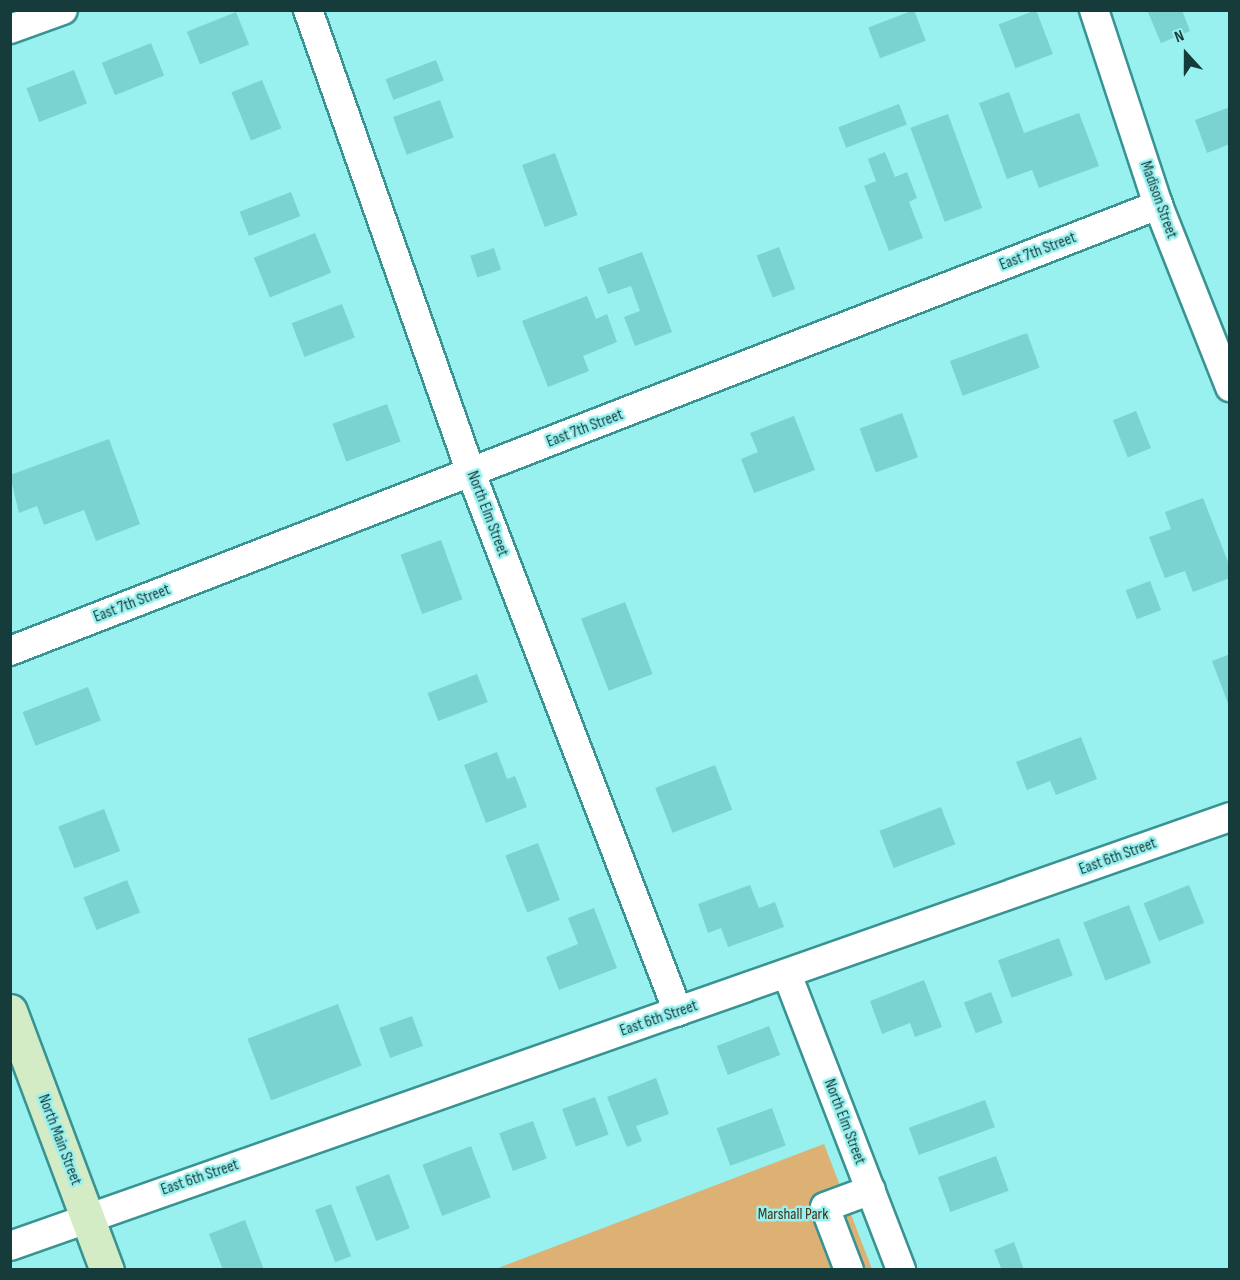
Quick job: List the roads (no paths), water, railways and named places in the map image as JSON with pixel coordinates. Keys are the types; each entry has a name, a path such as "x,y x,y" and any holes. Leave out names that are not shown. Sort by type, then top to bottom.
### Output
{"main road":[{"name":"North Main Street","path":"10,1011 107,1269"}],"street":[{"path":"10,29 63,10"},
{"name":"North Elm Street","path":"308,10 471,473 678,1012"},
{"name":"Madison Street","path":"1094,10 1158,205 1230,387"},
{"name":"East 7th Street","path":"10,651 1158,205"},
{"name":"East 6th Street","path":"10,1246 1230,817"},
{"name":"North Elm Street","path":"787,974 901,1269"},
{"path":"849,1269 825,1207 871,1190"}],"park label":[{"name":"Marshall Park","path":"793,1215"}]}
